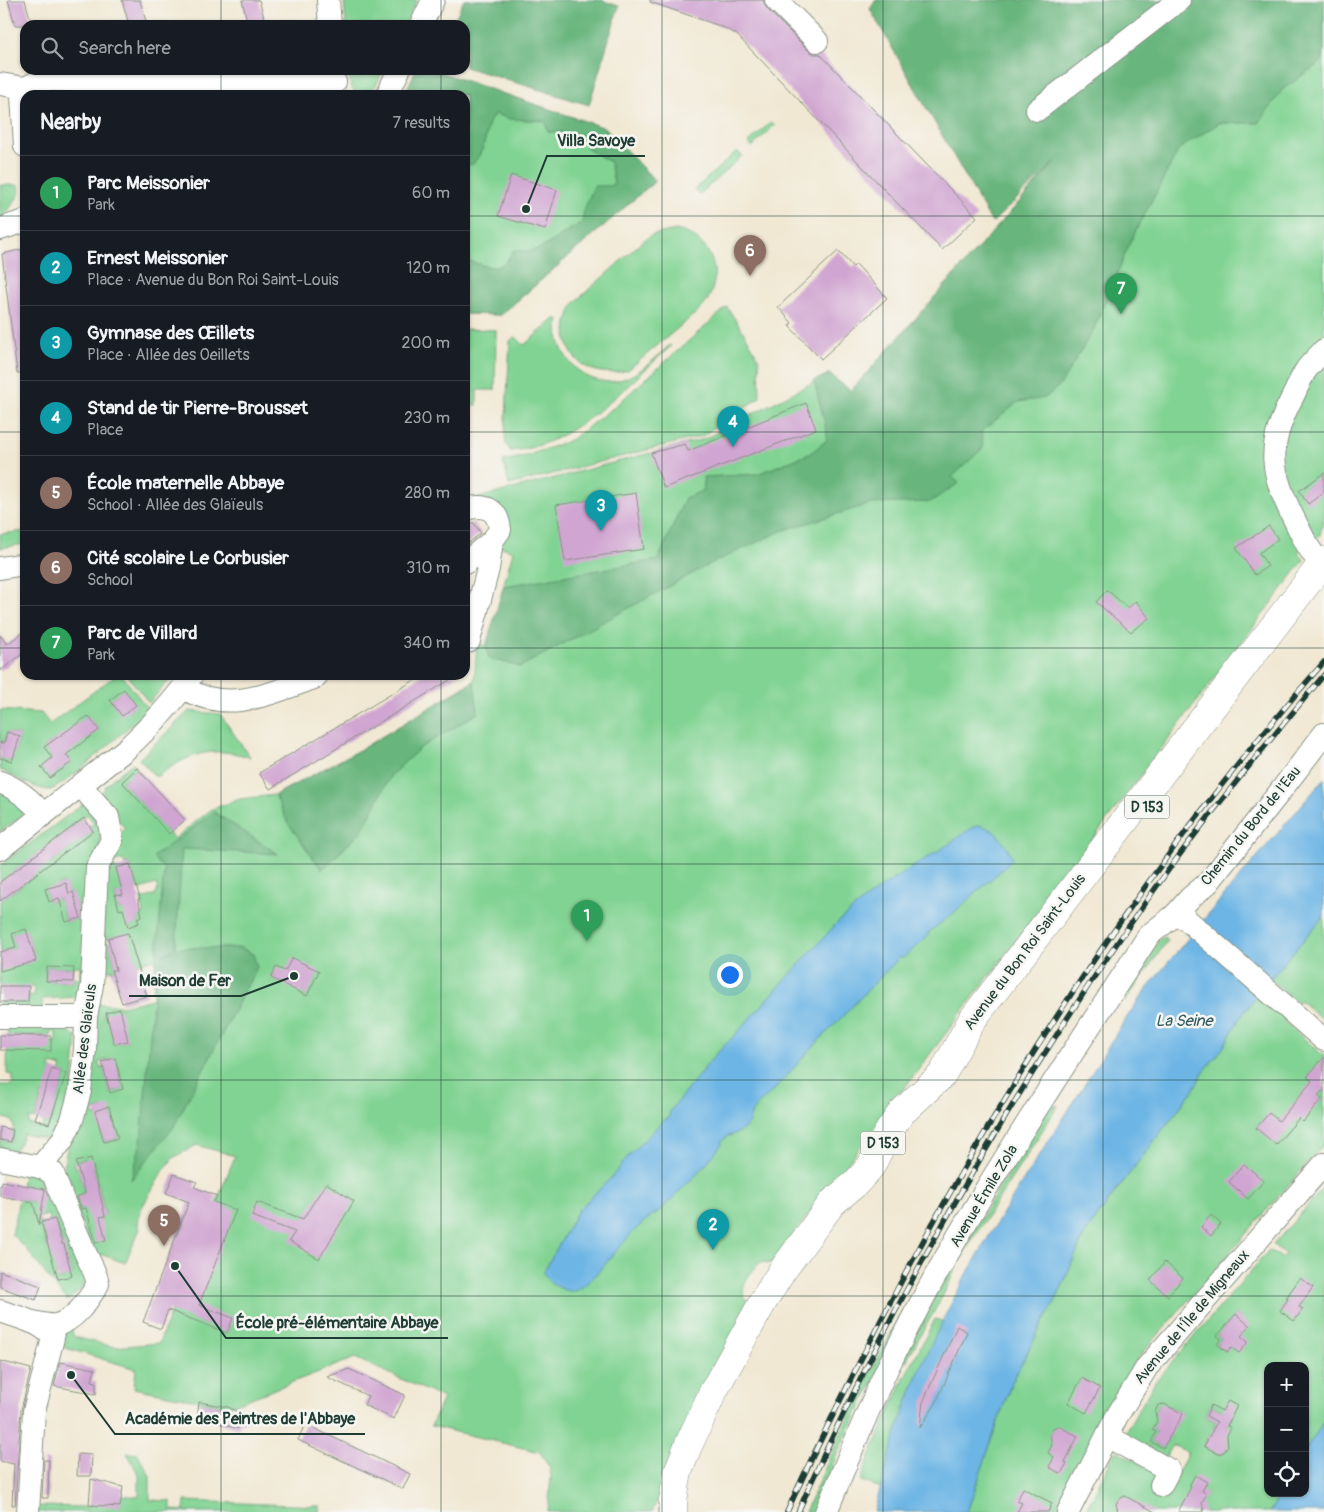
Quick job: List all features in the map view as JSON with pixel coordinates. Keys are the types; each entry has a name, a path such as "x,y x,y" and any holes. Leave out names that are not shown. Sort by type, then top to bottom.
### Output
{"main road":[{"name":"Avenue du Bon Roi Saint-Louis","path":"673,1512 678,1472 688,1446 735,1350 782,1271 832,1203 856,1183 871,1166 887,1134 901,1113 942,1075 972,1020 1275,627 1323,569"},
{"name":"Avenue du Bon Roi Saint-Louis","path":"689,1512 698,1469 717,1423 749,1359 800,1273 851,1203 878,1180 885,1170 896,1145 916,1116 945,1092 953,1082 997,1004 1206,732 1323,569"}],"street":[{"path":"328,0 330,20"},
{"path":"423,20 433,0"},
{"path":"776,0 817,41"},
{"path":"1037,110 1179,0"},
{"path":"390,90 397,75"},
{"path":"0,84 25,88 41,80 111,82 335,82"},
{"path":"0,229 20,223"},
{"path":"1323,569 1308,547 1288,507 1278,483 1274,459 1275,438 1282,417 1306,371 1324,350"},
{"path":"470,508 476,506 487,509 498,516 500,530 492,541 470,559"},
{"path":"470,641 488,569 492,541"},
{"path":"0,568 20,565"},
{"path":"0,849 124,750 144,732 187,682 196,696 224,702 262,696 308,680"},
{"name":"Chemin du Bord de l'Eau","path":"1181,917 1190,898 1208,883 1324,734"},
{"path":"0,782 22,793 36,805 43,815"},
{"name":"Allée des Glaïeuls","path":"40,1167 62,1141 72,1120 80,1092 85,1050 86,1017 92,985 97,866 112,840 108,817 81,786"},
{"path":"1181,917 1324,1040"},
{"name":"Avenue Émile Zola","path":"826,1512 857,1436 888,1368 937,1275 976,1208 1149,935 1181,917"},
{"path":"0,1017 86,1017"},
{"path":"0,1160 40,1167 53,1172 63,1201 96,1273 98,1284 84,1306 68,1319 55,1325 32,1322"},
{"name":"Avenue de l'Île de Migneaux","path":"1068,1512 1130,1392 1147,1367 1324,1164"},
{"path":"0,1311 32,1322 49,1332 52,1338 34,1412 28,1512"},
{"path":"1107,1436 1169,1470"}],"green space":[{"path":"344,0 363,0 364,2 371,0 417,0 407,20 346,20"},
{"path":"464,0 601,0 619,6 589,105 470,69 470,20 454,20"},
{"path":"876,0 1324,0 1324,54 1321,62 1282,90 1259,123 1219,123 1179,149 1131,240 1094,329 1061,384 1045,398 1018,402 981,432 983,448 952,477 959,483 930,502 870,504 781,531 710,564 520,667 489,658 486,646 504,586 658,560 685,498 704,490 703,477 757,474 809,454 826,441 827,432 814,381 829,374 851,391 1056,161 992,223 870,9"},
{"path":"1324,0 1324,517 1320,535 1298,551 1304,560 772,1263 761,1262 749,1275 743,1292 748,1302 698,1406 652,1512 548,1512 551,1476 549,1466 540,1452 431,1426 443,1398 355,1358 228,1407 134,1388 136,1369 59,1346 63,1334 71,1327 74,1337 114,1347 159,1343 210,1210 213,1211 235,1156 197,1145 173,1158 141,1209 138,1224 140,1229 125,1263 103,1255 92,1254 64,1171 66,1153 74,1128 93,1003 121,1006 153,999 156,959 131,965 116,936 105,939 107,944 109,943 116,969 100,971 100,893 117,836 125,828 106,804 103,794 106,786 113,778 133,763 137,768 122,782 174,839 212,809 240,799 275,795 363,748 474,681 477,644 487,646 513,551 499,546 478,498 704,439 829,374 851,391 1063,153","holes":["123,860 125,865 130,864 137,890 156,884 158,889 156,895 141,899 144,914 137,918 139,923 128,926 125,909 119,910 115,894 123,894 113,863","115,1011 128,1041 114,1044 108,1018 105,1018 104,1014","110,1059 112,1064 117,1063 123,1089 110,1093 103,1067 100,1068 99,1062","103,1108 111,1112 118,1138 104,1142 97,1116 94,1116 93,1111","85,1159 87,1165 93,1164 105,1215 100,1217 101,1222 91,1225 88,1207 80,1209 77,1197 85,1193 78,1167 76,1168 74,1162"]},
{"path":"350,75 381,75 372,90 353,90"},
{"path":"414,75 448,75 605,128 655,181 501,315 470,314 470,90 406,90"},
{"path":"414,75 448,75 605,128 655,181 501,315 470,314 470,261 492,267 498,266 509,258 514,250 534,250 582,223 584,210 594,186 610,186 614,183 610,162 589,150 581,139 564,132 548,132 545,121 510,119 495,114 489,123 482,150 472,165 470,164 470,90 406,90"},
{"path":"771,122 775,125 752,147 748,143"},
{"path":"737,151 742,156 699,195 694,190"},
{"path":"0,185 18,185 19,195 5,215 0,217"},
{"path":"676,230 689,234 699,241 712,261 713,285 709,297 702,308 628,370 611,373 596,371 584,366 574,357 568,346 566,333 568,318 575,302 644,240 652,235"},
{"path":"727,307 759,359 760,397 702,436 509,485 503,461 526,456 572,439 613,408"},
{"path":"556,318 559,320 558,335 561,346 572,365 590,378 601,381 623,379 636,373 671,346 617,396 577,427 555,439 533,447 510,451 506,444 505,435 510,341 515,336 524,345"},
{"path":"470,329 496,330 495,390 477,390 477,405 470,405"},
{"path":"20,532 20,545 0,548 0,534"},
{"path":"109,680 126,680 148,709 83,767 50,790 32,785 0,770 0,758 12,761 20,736 7,732 4,743 0,742 0,710 41,713 50,724","holes":["124,690 122,715 110,700","88,716 99,730 81,743 70,729","54,740 71,762 50,778 41,767 52,758 44,747"]},
{"path":"131,680 170,680 149,703"},
{"path":"474,681 478,713 420,748 391,775 361,832 322,870 288,823 275,795 363,748"},
{"path":"189,711 220,714 250,757 223,752 201,754 179,762 156,777 139,759"},
{"path":"0,790 25,809 19,818 0,832"},
{"path":"84,803 103,823 80,997 42,999 42,1013 0,1013 0,1002 28,1002 28,996 34,996 34,986 29,986 28,988 0,987 0,965 10,968 29,963 34,955 26,930 12,934 16,948 0,952 0,901 33,877 24,864 0,880 0,866","holes":["87,814 94,823 90,826 93,831 51,863 42,862 35,853 41,851","65,883 69,894 73,893 80,918 66,922 59,898 49,902 46,892 57,889 56,886","75,966 80,966 80,978 73,977 73,982 46,981 47,967 74,968"]},
{"path":"214,812 278,854 182,849 176,947 161,956 180,948 241,948 253,954 257,967 173,1128 131,1180 141,1142 164,869 153,857"},
{"path":"1324,916 1324,1021 1301,1001 1295,1001 1270,979"},
{"path":"1161,937 1167,941 1125,1002 1123,994"},
{"path":"1258,993 1283,1015 1284,1021 1324,1056 1324,1068 1318,1064 1307,1077 1322,1090 1324,1089 1324,1144 1134,1363 1055,1512 967,1512 1011,1384 1057,1298 1083,1237 1193,1090 1204,1071 1223,1048 1239,1019"},
{"path":"8,1023 45,1024 62,1028 77,1038 71,1102 51,1140 23,1134 20,1143 10,1156 0,1154 0,1142 2,1140 11,1142 14,1126 11,1120 0,1117 0,1085 13,1085 13,1075 7,1074","holes":["51,1031 56,1032 56,1042 14,1035 51,1036","51,1064 62,1067 60,1072 66,1074 49,1124 44,1122 42,1128 28,1124 29,1118 35,1119 52,1069 50,1069"]},
{"path":"1050,1105 1058,1106 958,1262 940,1300 906,1362 903,1358 946,1275"},
{"path":"24,1169 41,1174 50,1181 61,1208 58,1212 60,1216 65,1217 80,1250 86,1277 83,1287 67,1301 26,1249 12,1235 19,1199 37,1203 38,1196 44,1197 47,1180 42,1179 40,1188 21,1185","holes":["48,1215 50,1220 55,1219 72,1275 57,1280 50,1248 48,1248 41,1222 38,1223 37,1218"]},
{"path":"1324,1187 1324,1422 1309,1444 1309,1362 1264,1362 1264,1497 1278,1497 1270,1512 1085,1512 1116,1450 1158,1474 1158,1492 1166,1496 1188,1453 1173,1445 1166,1457 1124,1435 1155,1382 1269,1250 1282,1258 1285,1254 1273,1245","holes":["1312,1287 1299,1307 1302,1309 1280,1311 1287,1298","1236,1314 1249,1326 1226,1352 1217,1344 1221,1339 1217,1336","1158,1405 1166,1405 1183,1413 1163,1448 1151,1442 1156,1432 1152,1430 1159,1418 1155,1412","1211,1405 1232,1416 1227,1426 1224,1440 1228,1446 1224,1452 1220,1453 1216,1453 1204,1446 1210,1434 1212,1435 1215,1430 1213,1429 1216,1422 1206,1416"]},
{"path":"902,1312 907,1315 837,1454 815,1512 805,1512 858,1396"},
{"path":"935,1319 943,1321 904,1410 881,1488 861,1481 904,1378"},
{"path":"127,1453 138,1454 150,1476 150,1500 171,1501 171,1510 184,1511 185,1501 320,1506 319,1512 32,1512 32,1506 89,1507 89,1505 121,1495 139,1497 139,1475"}],"water":[{"name":"La Seine","path":"1324,779 1324,916 1270,979 1239,1019 1223,1048 1204,1071 1193,1090 1083,1237 1057,1298 1011,1384 967,1512 874,1512 902,1418 928,1351 963,1281 1003,1213 1121,1026 1145,992 1198,926"},
{"path":"978,825 990,829 1007,847 1012,859 1007,865 928,933 929,935 902,959 900,957 774,1090 757,1105 752,1112 749,1123 743,1130 729,1135 721,1142 722,1144 702,1169 661,1210 643,1222 588,1282 577,1290 571,1291 560,1288 549,1281 544,1271 579,1209 610,1179 631,1153 664,1120 669,1118 670,1111 715,1055 836,924 888,883"},
{"path":"1324,1422 1324,1512 1270,1512 1278,1497 1309,1497 1309,1444"}],"building":[{"path":"8,0 25,0 31,20 20,20 20,25 15,25"},
{"path":"122,0 140,0 146,20 128,20"},
{"path":"242,0 259,0 265,20 247,20"},
{"path":"650,0 763,0 767,9 808,50 814,54 820,54 977,217 942,250 736,34 720,26 650,2"},
{"path":"511,175 557,190 545,230 498,216"},
{"path":"20,250 20,373 17,373 2,254"},
{"path":"838,251 853,267 856,264 887,298 821,359 789,326 792,323 778,307"},
{"path":"806,403 816,429 664,488 651,453 685,444 688,451"},
{"path":"1324,473 1324,492 1308,504 1299,491"},
{"path":"636,493 644,549 565,561 556,505"},
{"path":"473,522 481,533 470,542 470,524"},
{"path":"1269,526 1278,539 1259,553 1268,566 1255,575 1236,548"},
{"path":"1107,590 1128,608 1136,601 1149,618 1131,632 1096,602"},
{"path":"0,635 7,644 20,635 20,656 0,671"},
{"path":"415,680 450,680 270,789 259,773"},
{"path":"124,689 136,705 122,716 110,700"},
{"path":"88,716 99,730 66,755 72,762 50,778 41,767 52,758 44,747"},
{"path":"7,732 20,736 12,761 0,758 0,742 4,743"},
{"path":"137,768 185,820 169,834 122,782"},
{"path":"84,818 93,831 0,901 0,882"},
{"path":"130,864 140,899 138,899 142,916 137,918 139,923 128,927 123,909 119,910 115,894 123,895 116,868"},
{"path":"66,883 69,894 73,892 81,918 66,922 59,898 49,902 45,889"},
{"path":"26,929 36,961 0,971 0,952 16,948 12,934"},
{"path":"128,933 147,996 122,1003 111,970 116,970 108,938"},
{"path":"292,958 319,971 307,996 271,978 276,967 285,971"},
{"path":"47,967 74,968 73,982 46,981"},
{"path":"0,986 29,986 28,1002 0,1002"},
{"path":"120,1009 128,1041 114,1044 106,1013"},
{"path":"0,1035 51,1036 51,1051 0,1050"},
{"path":"1324,1057 1324,1092 1322,1091 1318,1096 1322,1099 1303,1122 1299,1118 1276,1145 1256,1128 1269,1113 1279,1121 1312,1081 1307,1077"},
{"path":"115,1058 123,1089 110,1093 102,1062"},
{"path":"52,1068 66,1074 49,1124 35,1119"},
{"path":"109,1106 118,1138 104,1142 95,1111"},
{"path":"0,1127 13,1130 11,1142 0,1140"},
{"path":"91,1158 105,1216 100,1217 106,1240 96,1243 86,1208 81,1209 77,1197 85,1193 76,1162"},
{"path":"1244,1164 1264,1181 1248,1199 1229,1182"},
{"path":"174,1174 197,1182 194,1187 217,1196 214,1202 236,1210 199,1305 233,1318 227,1333 168,1310 161,1329 143,1322 189,1202 166,1193"},
{"path":"2,1181 45,1189 39,1225 33,1202 0,1196"},
{"path":"326,1183 354,1201 319,1259 289,1241 295,1232 252,1216 257,1202 303,1219"},
{"path":"1211,1215 1221,1224 1211,1236 1201,1227"},
{"path":"55,1219 72,1276 58,1279 41,1222"},
{"path":"1165,1262 1183,1278 1168,1296 1150,1280"},
{"path":"0,1271 41,1286 36,1300 0,1287"},
{"path":"1300,1278 1313,1287 1299,1307 1303,1309 1294,1321 1280,1311 1288,1299 1286,1298"},
{"path":"1236,1314 1250,1326 1241,1336 1248,1342 1239,1353 1231,1347 1227,1352 1217,1344 1221,1339 1217,1336"},
{"path":"957,1326 967,1332 935,1405 920,1428 923,1402"},
{"path":"0,1361 31,1369 21,1410 15,1505 12,1505 14,1464 0,1461"},
{"path":"60,1362 95,1369 92,1381 96,1382 96,1394 54,1386"},
{"path":"349,1369 405,1395 394,1419 364,1405 368,1396 327,1377"},
{"path":"1082,1378 1100,1388 1086,1413 1068,1403"},
{"path":"1228,1401 1237,1406 1227,1426 1231,1428 1227,1435 1228,1446 1224,1452 1218,1454 1204,1446 1217,1422 1206,1416 1211,1405 1222,1411"},
{"path":"199,1402 228,1407 253,1419 240,1424 238,1429 208,1419 207,1422 197,1420"},
{"path":"1164,1404 1183,1414 1163,1448 1151,1442 1156,1432 1152,1430 1157,1421 1155,1412 1158,1405"},
{"path":"305,1424 410,1474 403,1489 298,1440"},
{"path":"1058,1426 1078,1436 1061,1474 1049,1467 1054,1457 1048,1453 1052,1445 1050,1435 1053,1428"},
{"path":"78,1454 92,1455 91,1476 77,1476"},
{"path":"44,1460 49,1460 48,1498 42,1498"},
{"path":"1195,1475 1207,1482 1202,1491 1207,1494 1202,1502 1204,1512 1178,1512 1191,1487 1189,1486"},
{"path":"91,1479 123,1487 120,1507 89,1505"},
{"path":"1023,1488 1052,1503 1048,1512 1017,1512 1022,1503 1017,1501"},
{"path":"1125,1496 1155,1512 1118,1512 1116,1504 1119,1499"}],"railway":[{"path":"787,1512 829,1423 904,1277 955,1184 1009,1092 1127,913 1255,743 1324,662"},
{"path":"798,1512 868,1363 919,1266 973,1171 1042,1058 1105,960 1172,865 1246,769 1324,675"}],"place":[{"name":"Villa Savoye","path":"526,209"},
{"name":"Cité scolaire Le Corbusier","path":"750,276"},
{"name":"Parc de Villard","path":"1121,314"},
{"name":"Stand de tir Pierre-Brousset","path":"733,447"},
{"name":"Gymnase des Œillets","path":"601,531"},
{"name":"Parc Meissonier","path":"587,941"},
{"name":"Maison de Fer","path":"294,976"},
{"name":"École maternelle Abbaye","path":"164,1246"},
{"name":"Ernest Meissonier","path":"713,1250"},
{"name":"École pré-élémentaire Abbaye","path":"175,1266"},
{"name":"Académie des Peintres de l'Abbaye","path":"71,1375"}]}
